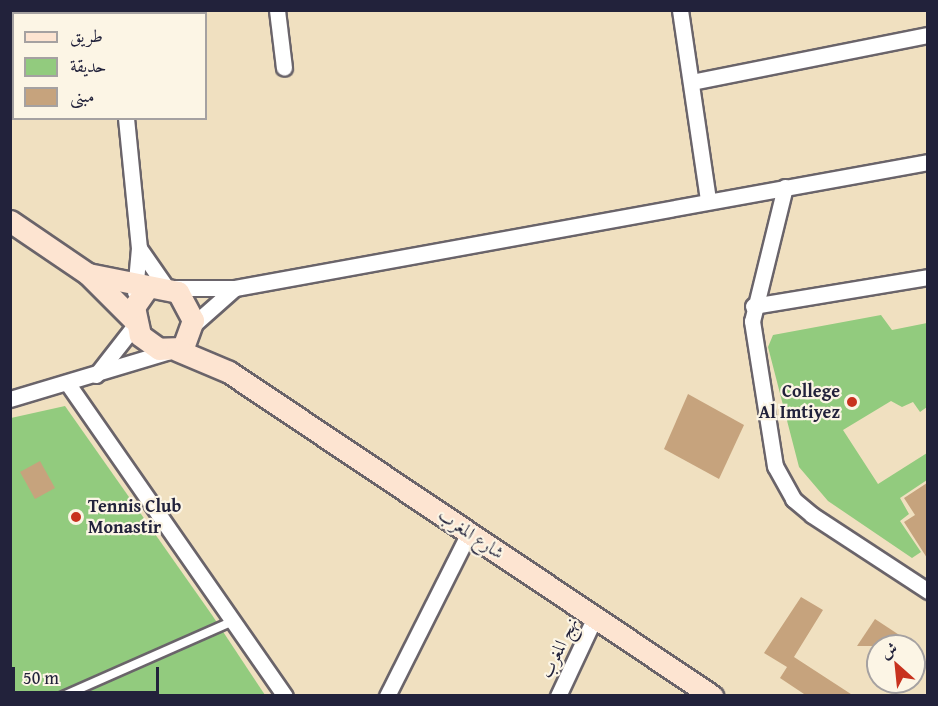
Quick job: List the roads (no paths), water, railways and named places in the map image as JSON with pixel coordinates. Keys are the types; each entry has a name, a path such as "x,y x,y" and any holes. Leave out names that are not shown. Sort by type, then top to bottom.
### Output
{"main road":[{"name":"شارع المغرب","path":"10,221 88,274 134,317 148,344 173,350 229,372 712,696"},
{"name":"شارع المغرب","path":"88,274 155,287 187,302 193,326 229,372"},
{"path":"134,317 155,287"},
{"path":"173,350 187,343 193,326"}],"street":[{"path":"277,10 284,68"},
{"path":"680,10 708,200"},
{"path":"692,82 927,35"},
{"path":"126,120 139,248 155,287"},
{"path":"155,287 235,288 708,200 927,162"},
{"path":"785,187 776,242 753,306 752,346 782,482 812,515 927,591"},
{"path":"139,248 155,287"},
{"path":"753,306 927,277"},
{"path":"193,326 235,288"},
{"path":"94,377 134,317"},
{"path":"10,399 94,377 173,350"},
{"path":"68,384 285,696"},
{"path":"387,696 469,533"},
{"name":"نهج المغرب","path":"558,696 595,617"}],"lane":[{"path":"63,696 233,621"}],"place":[{"name":"College Al Imtiyez","path":"852,402"},
{"name":"Tennis Club Monastir","path":"76,517"}]}
